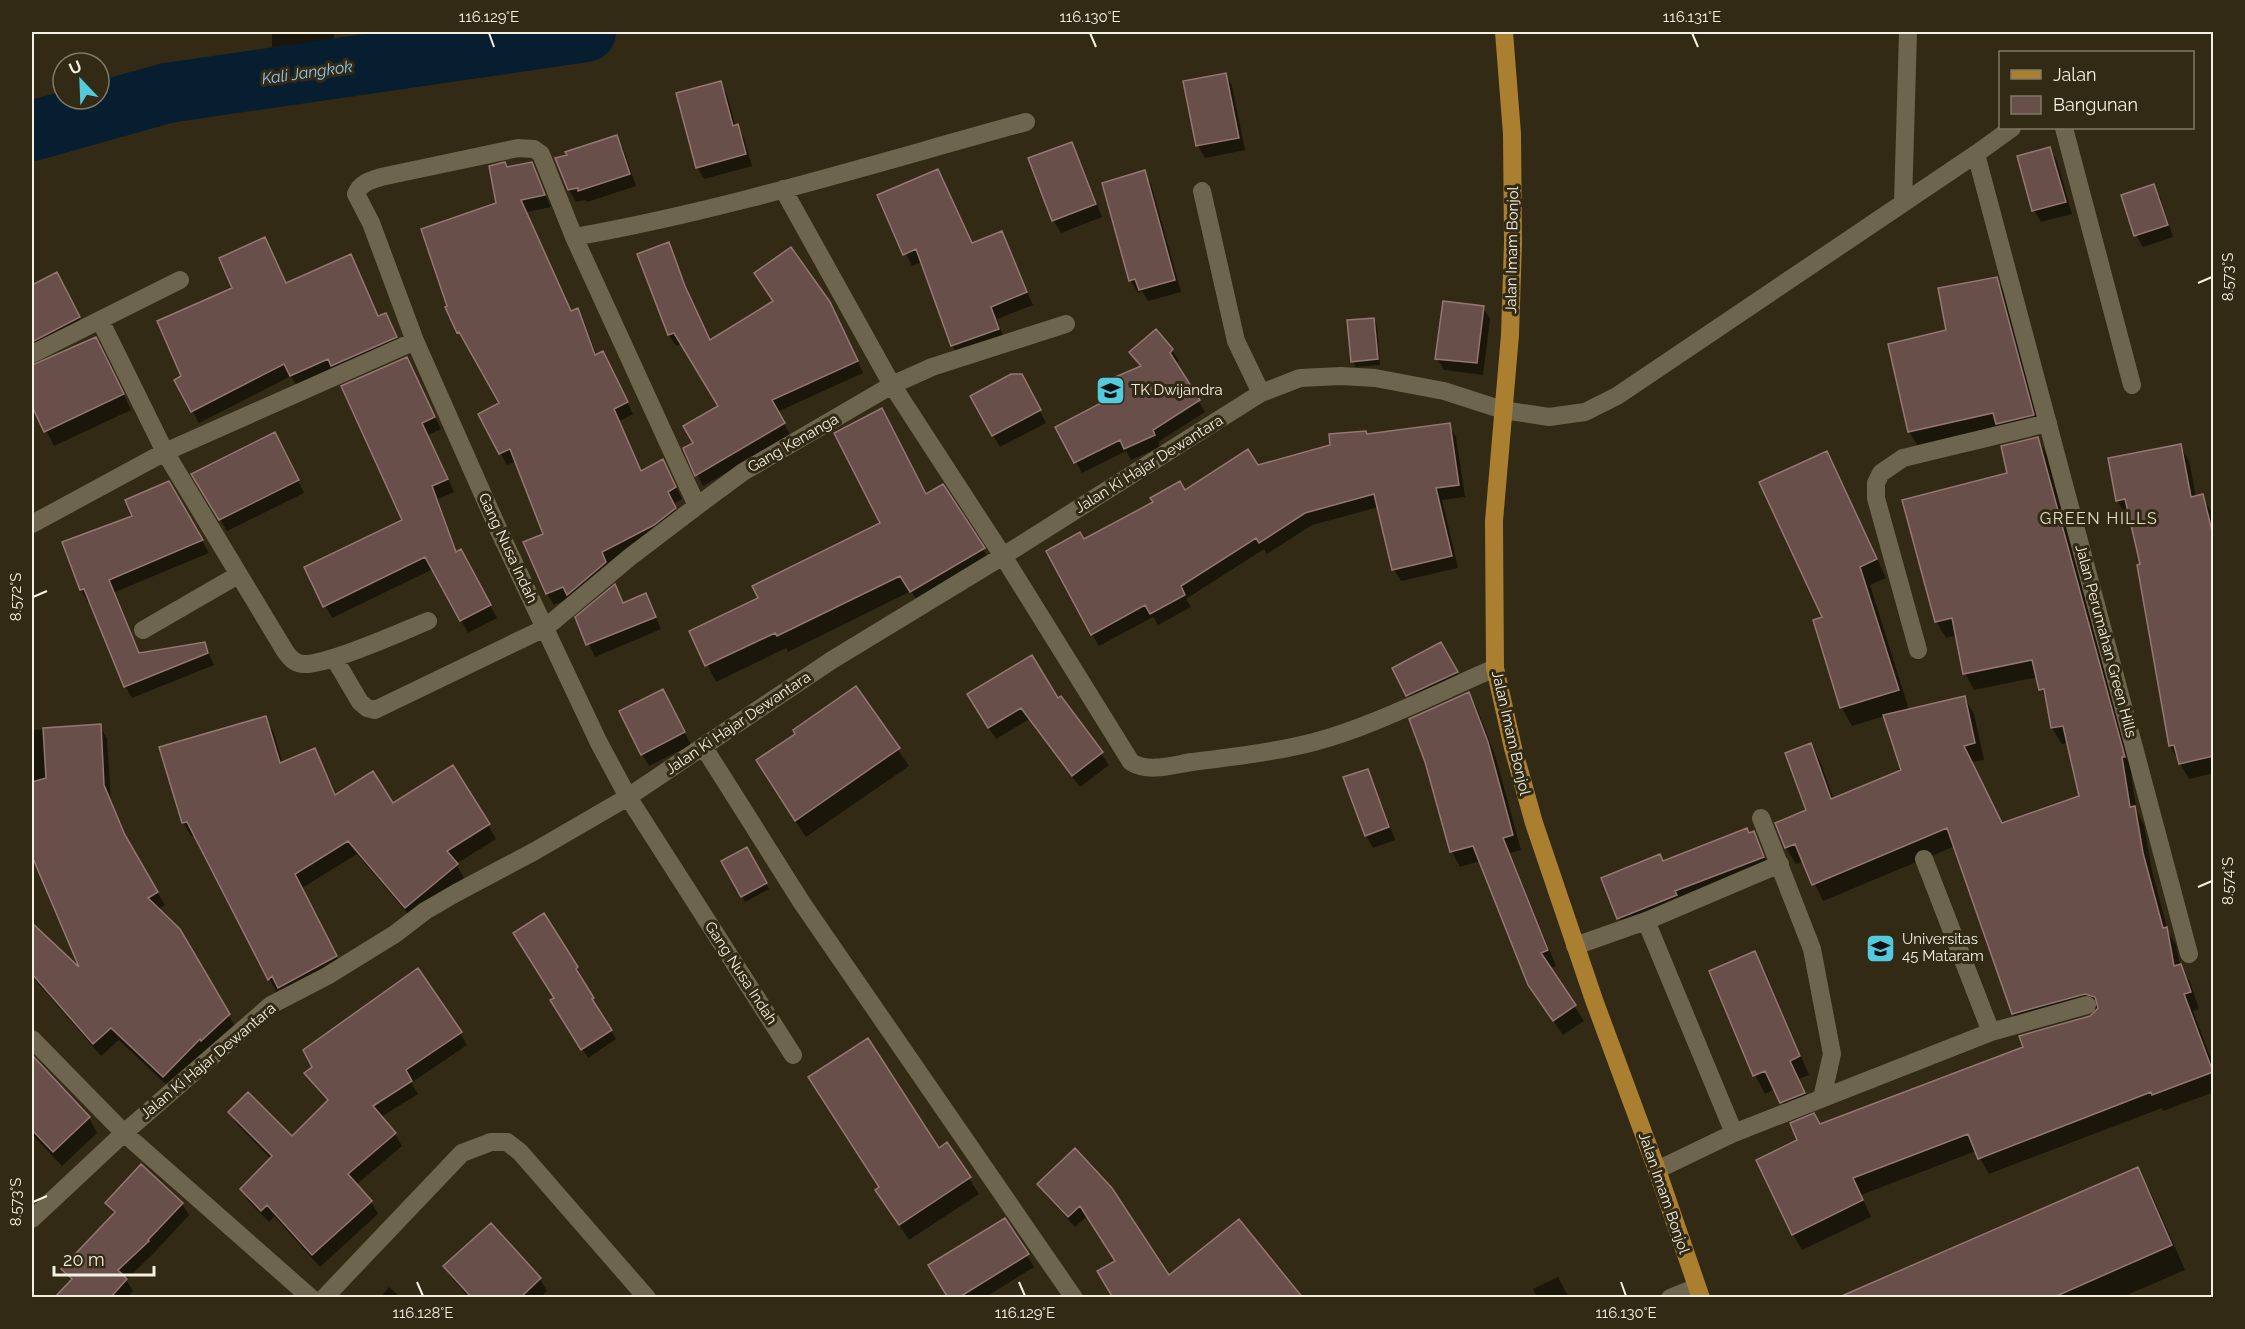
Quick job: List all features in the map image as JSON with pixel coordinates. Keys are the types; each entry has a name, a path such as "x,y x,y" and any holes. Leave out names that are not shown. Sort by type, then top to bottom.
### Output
{"main road":[{"name":"Jalan Imam Bonjol","path":"1504,32 1512,134 1513,243 1510,335 1494,521 1495,668 1513,748 1534,823 1575,946 1699,1292"}],"street":[{"path":"1903,203 1908,32"},
{"path":"697,506 574,237 626,227 783,189 1026,122"},
{"name":"Jalan Ki Hajar Dewantara","path":"32,1219 124,1133 271,1005 327,976 395,934 425,911 628,797 832,660 1004,556 1261,393 1300,378 1341,376 1375,378 1444,391 1503,410 1549,417 1585,412 1602,405 2011,129"},
{"path":"2064,129 2132,385"},
{"name":"Gang Nusa Indah","path":"574,237 541,154 527,147 502,150 381,177 367,181 358,190 358,199 370,223 415,341 580,706 628,797 793,1055"},
{"name":"Jalan Perumahan Green Hills","path":"1976,154 2189,954"},
{"path":"783,189 892,385 1004,556 1131,762 1140,768 1243,755 1314,742 1379,718 1495,668"},
{"path":"1202,191 1236,340 1261,393"},
{"path":"32,354 180,280"},
{"path":"100,320 165,452 292,660 302,664 311,664 334,658 428,621"},
{"name":"Gang Kenanga","path":"334,658 360,702 367,708 375,710 545,628 630,556 743,472 892,385 932,367 1066,324"},
{"path":"32,524 165,452 415,341"},
{"path":"1918,650 1876,498 1876,483 1881,473 1903,458 2048,423"},
{"path":"143,630 238,575"},
{"path":"703,746 808,912 1074,1298"},
{"path":"1761,818 1812,949 1832,1054 1822,1098"},
{"path":"1924,859 1991,1032"},
{"path":"1575,946 1646,921 1780,864"},
{"path":"1646,921 1734,1133"},
{"path":"1657,1170 1734,1133 1991,1032 2087,1005"},
{"path":"32,1039 124,1133 311,1298"},
{"path":"324,1298 462,1153 491,1142 507,1142 520,1152 647,1298"},
{"path":"1670,1298 1699,1292"}],"building":[{"path":"1226,73 1239,138 1196,146 1183,81"},
{"path":"721,81 733,126 738,124 746,154 696,168 676,93"},
{"path":"617,135 630,174 578,191 578,188 568,190 555,158 567,155 565,152"},
{"path":"1072,142 1096,204 1052,221 1028,158"},
{"path":"2050,147 2066,202 2032,211 2017,156"},
{"path":"505,162 507,167 532,162 545,195 521,200 571,311 578,308 595,355 603,351 628,402 614,409 641,471 663,459 676,487 668,492 676,508 654,525 602,552 606,562 567,595 563,587 546,594 523,542 543,534 510,449 499,454 478,414 499,403 459,332 457,333 445,307 447,306 421,229 496,203 489,166"},
{"path":"938,169 972,243 1002,231 1027,292 991,307 999,329 951,346 916,249 903,255 877,195"},
{"path":"1145,170 1175,280 1139,290 1135,279 1129,281 1102,183"},
{"path":"2154,184 2168,225 2134,236 2121,195"},
{"path":"265,237 286,283 351,254 378,316 386,313 397,337 331,366 328,359 290,376 284,364 191,412 174,380 181,376 157,321 232,288 219,258"},
{"path":"669,242 685,286 710,340 773,301 754,273 791,247 830,302 858,361 772,400 785,423 695,476 683,448 693,443 683,426 718,406 674,333 668,335 637,254"},
{"path":"57,272 80,317 32,342 32,285"},
{"path":"1997,277 2034,415 1996,424 1993,413 1908,432 1888,344 1946,330 1938,288"},
{"path":"1443,301 1484,306 1477,363 1435,359"},
{"path":"1374,318 1378,359 1351,362 1347,320"},
{"path":"1156,329 1173,349 1170,353 1200,400 1153,430 1155,435 1124,449 1120,440 1074,463 1055,427 1118,392 1113,378 1141,366 1129,352"},
{"path":"96,337 124,394 44,432 32,406 32,365"},
{"path":"407,357 435,417 422,423 448,479 432,486 456,552 461,549 491,605 460,621 425,557 323,607 304,567 402,520 341,386"},
{"path":"1011,374 1022,374 1041,410 992,436 970,396"},
{"path":"882,408 926,494 943,484 985,548 910,592 900,576 777,636 775,633 705,666 689,631 758,598 752,586 880,523 834,433"},
{"path":"1450,423 1459,485 1436,488 1452,556 1392,570 1374,494 1305,513 1259,543 1256,538 1181,586 1185,595 1150,614 1145,605 1091,635 1046,551 1080,532 1084,539 1153,502 1150,498 1180,481 1185,490 1248,449 1258,465 1330,445 1329,434 1366,431 1367,434"},
{"path":"275,432 299,480 219,520 191,474"},
{"path":"2038,437 2125,757 2122,757 2130,807 2135,806 2143,853 2163,928 2167,927 2174,966 2181,964 2191,992 2184,994 2213,1072 2152,1095 2151,1092 1978,1159 1968,1134 1853,1178 1863,1200 1792,1235 1756,1160 1797,1140 1790,1123 1814,1113 1820,1124 2023,1047 2019,1036 2090,1016 2098,1008 2095,997 2085,994 2012,1014 1947,828 1812,885 1795,844 1785,848 1775,823 1806,810 1785,753 1811,743 1831,799 1901,770 1883,715 1965,696 1975,743 1964,746 2002,823 2079,796 2063,726 2051,728 2044,689 2039,690 2032,660 1963,674 1952,618 1935,622 1902,500 2007,473 2001,446"},
{"path":"2181,444 2191,497 2203,494 2214,539 2214,756 2179,764 2174,745 2169,746 2137,565 2140,564 2125,499 2116,501 2108,458"},
{"path":"1827,451 1877,559 1860,567 1899,690 1840,708 1813,620 1822,617 1759,482"},
{"path":"169,481 203,540 109,580 139,653 205,642 208,653 124,687 84,589 80,590 62,542 132,516 125,500"},
{"path":"615,584 623,603 646,593 656,617 586,645 575,617"},
{"path":"1441,642 1458,672 1406,696 1392,668"},
{"path":"1032,655 1058,698 1061,696 1103,752 1072,776 1021,708 988,728 967,694"},
{"path":"856,686 900,748 795,821 756,760 795,734 793,730"},
{"path":"663,689 685,732 641,755 619,711"},
{"path":"1469,692 1488,742 1513,835 1503,838 1548,950 1541,953 1576,1005 1553,1021 1528,985 1473,846 1450,852 1425,762 1409,719"},
{"path":"266,716 280,763 315,748 335,795 373,771 393,803 453,765 490,824 447,851 458,864 405,908 348,841 295,874 337,956 278,988 272,976 268,980 187,822 182,823 159,747"},
{"path":"101,724 104,785 125,835 158,892 148,898 180,929 230,1014 201,1041 200,1039 163,1077 111,1028 93,1044 32,974 32,923 79,967 32,856 32,782 46,778 43,728"},
{"path":"1368,769 1389,827 1365,836 1343,777"},
{"path":"1747,828 1749,833 1754,831 1764,857 1675,891 1677,895 1617,919 1601,878 1660,854 1663,861"},
{"path":"747,847 767,883 741,897 721,861"},
{"path":"544,913 578,967 576,969 594,998 592,999 612,1030 581,1050 550,1000 554,998 513,933"},
{"path":"1755,951 1800,1056 1790,1061 1805,1093 1780,1103 1765,1071 1753,1076 1709,971"},
{"path":"418,968 462,1032 406,1070 412,1081 373,1106 396,1133 348,1174 372,1201 312,1255 267,1205 261,1211 240,1189 272,1156 228,1112 248,1092 292,1136 328,1100 304,1073 312,1067 303,1050"},
{"path":"868,1038 939,1148 947,1142 971,1177 899,1225 875,1190 879,1187 808,1077"},
{"path":"32,1055 90,1117 53,1152 32,1130"},
{"path":"1075,1148 1112,1188 1169,1275 1239,1219 1303,1298 1113,1298 1097,1271 1115,1261 1080,1206 1068,1217 1037,1184"},
{"path":"141,1164 183,1203 149,1241 118,1270 127,1279 110,1298 54,1298 72,1279 61,1269 115,1212 105,1203"},
{"path":"2138,1167 2172,1245 2052,1298 1837,1298"},
{"path":"1005,1218 1029,1254 958,1298 948,1298 928,1265"},
{"path":"491,1223 541,1278 520,1298 472,1298 443,1266"}],"waterway":[{"name":"Kali Jangkok","path":"32,131 167,93 586,32"}],"place":[{"name":"TK Dwijandra","path":"1110,390"},
{"name":"Universitas 45 Mataram","path":"1881,948"}],"district":[{"name":"GREEN HILLS","path":"2099,518"}]}
